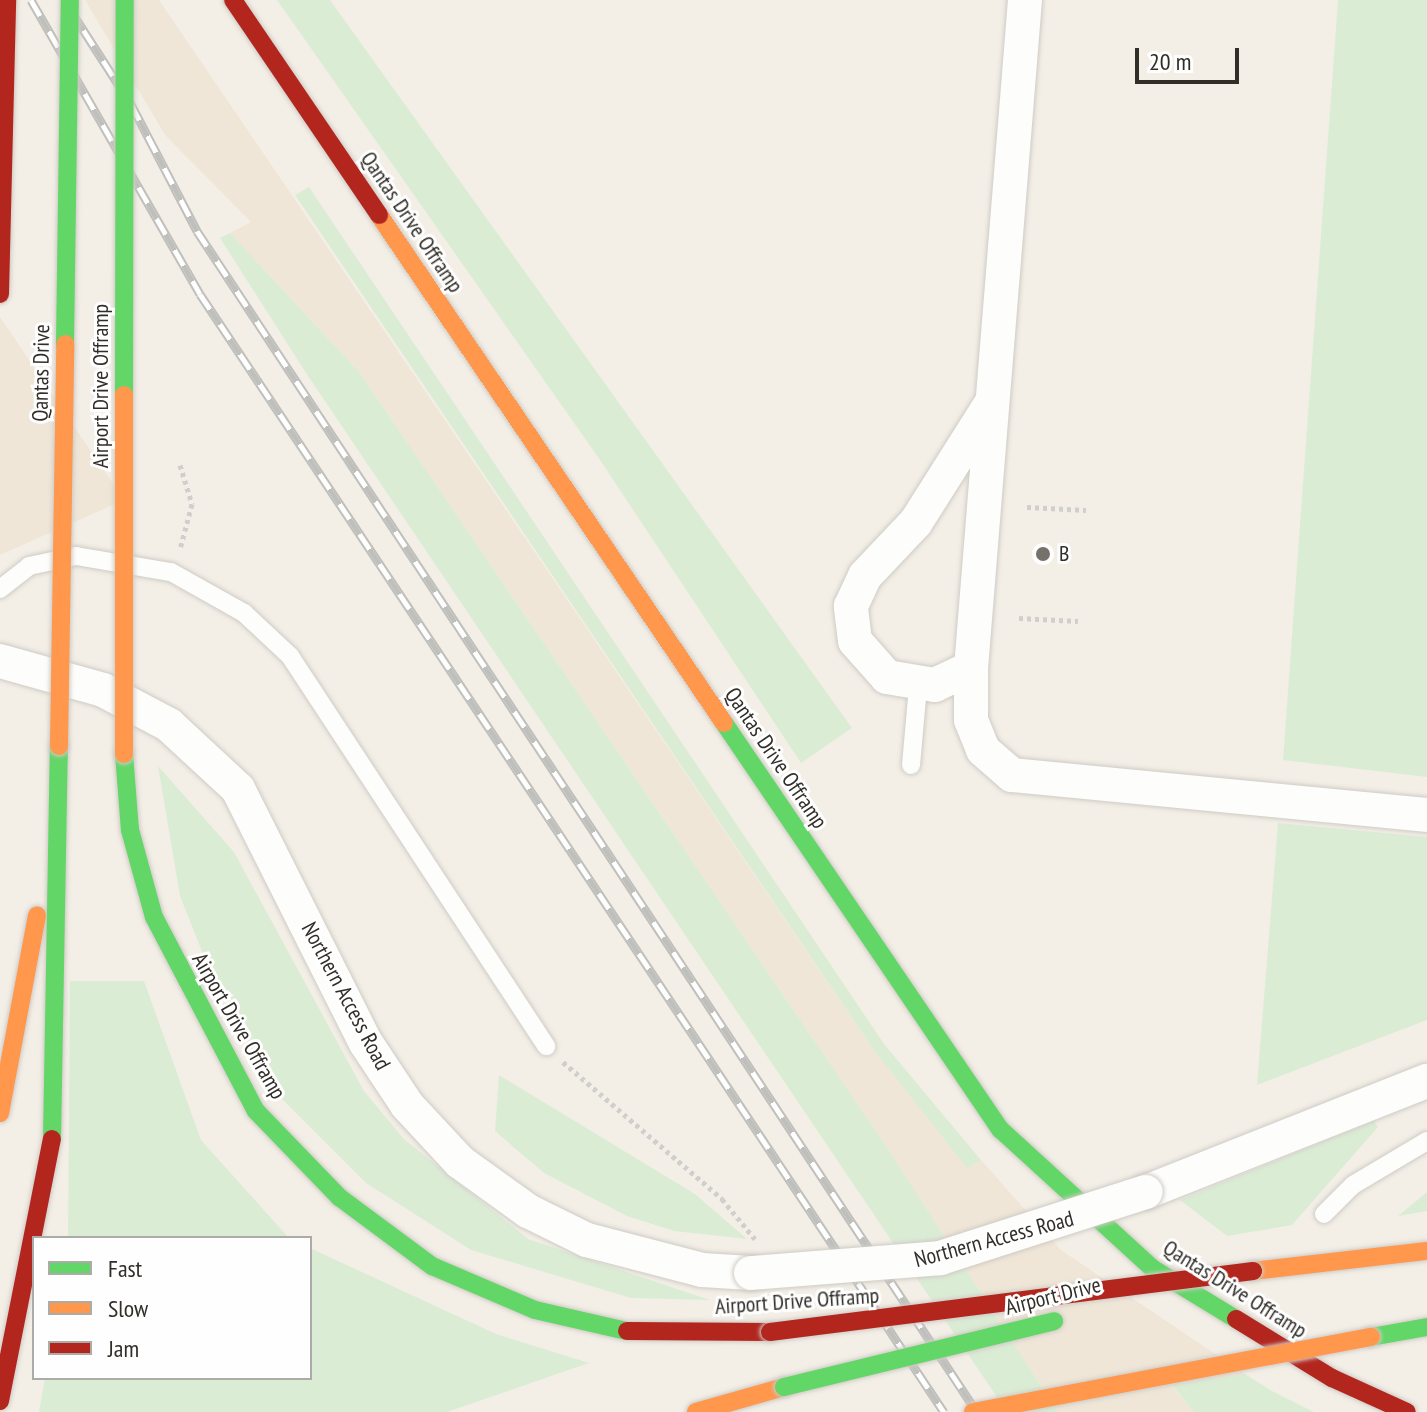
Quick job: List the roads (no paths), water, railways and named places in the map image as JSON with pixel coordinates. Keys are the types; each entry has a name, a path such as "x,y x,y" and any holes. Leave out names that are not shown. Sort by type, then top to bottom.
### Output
{"highway":[{"path":"0,294 7,0"},
{"name":"Qantas Drive","path":"59,746 70,0"},
{"name":"Airport Drive Offramp","path":"125,0 124,754 130,830 154,917 193,1002 256,1111 339,1197 432,1266 535,1310 630,1332 770,1332 1253,1271"},
{"name":"Qantas Drive Offramp","path":"233,0 1001,1130 1152,1268 1332,1378 1407,1412"},
{"path":"0,1113 33,944 59,746"},
{"path":"33,1236 58,1110 59,746"},
{"path":"0,1401 32,1240"},
{"name":"Airport Drive","path":"696,1412 784,1387 1253,1271 1427,1251"},
{"path":"973,1412 1427,1327"}],"street":[{"path":"1025,0 996,395 971,668 971,720 994,767 1012,775 1427,815"},
{"path":"971,668 918,686 887,677 863,655 851,606 865,576 924,511 996,395"},
{"name":"Northern Access Road","path":"0,661 103,690 169,725 238,789 366,1043 407,1105 460,1162 528,1211 587,1240 702,1270 751,1273 940,1258 1146,1192 1427,1081"}],"lane":[{"path":"0,589 29,566 76,556 171,572 244,613 290,656 546,1046"},
{"path":"911,765 918,686"},
{"path":"1324,1214 1353,1185 1427,1141"}],"railway":[{"path":"31,0 200,294 944,1412"},
{"path":"64,0 131,104 197,231 977,1412"}],"place":[{"name":"B","path":"1043,554"}]}
